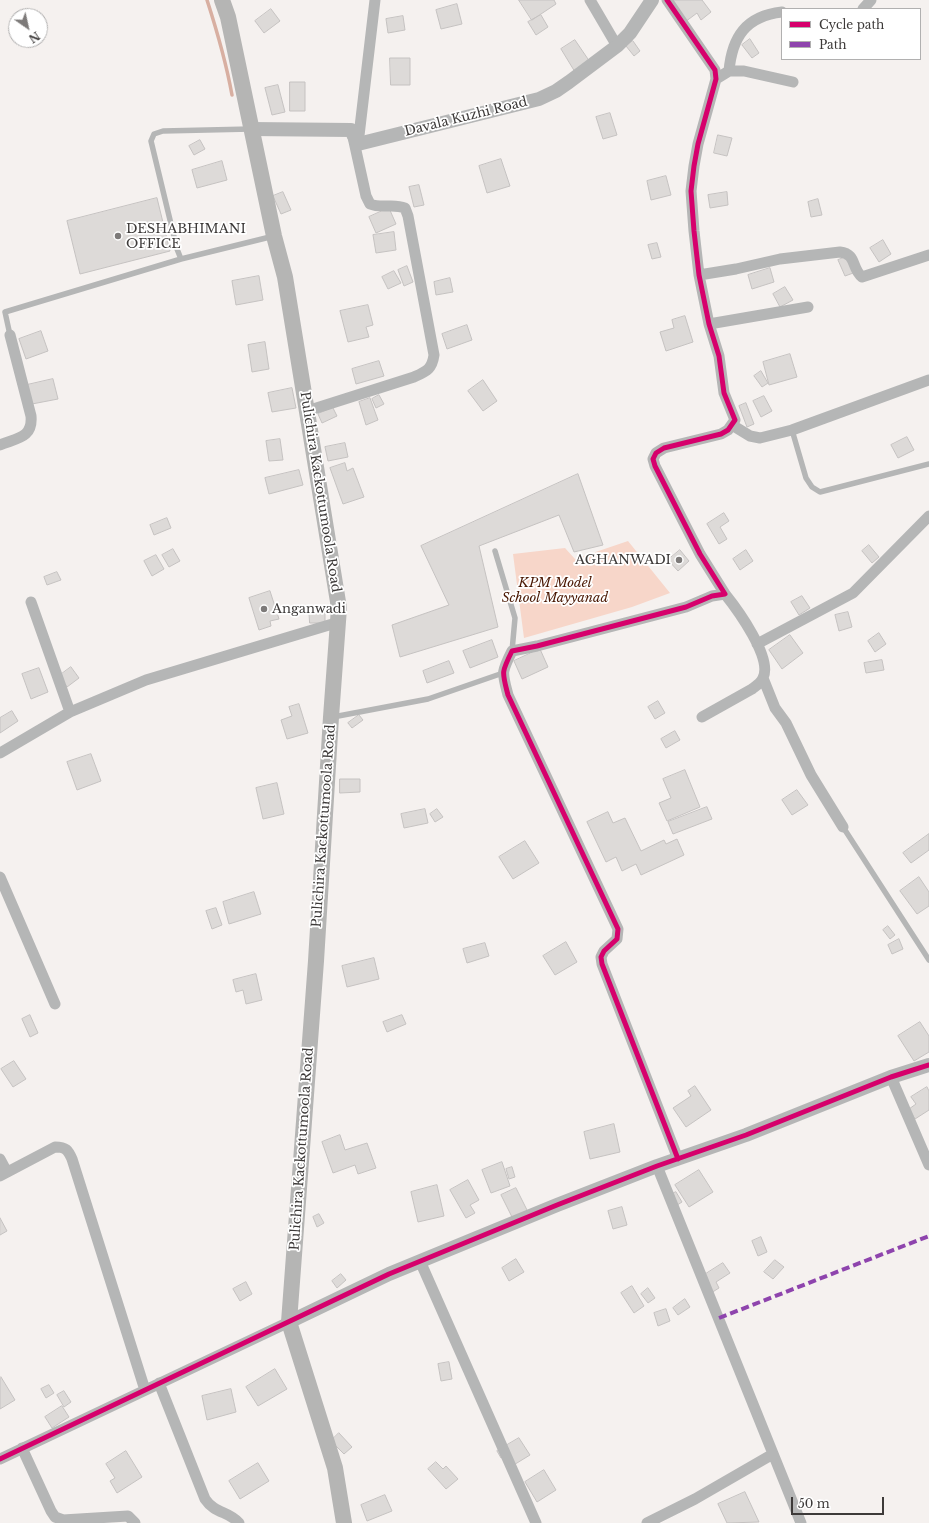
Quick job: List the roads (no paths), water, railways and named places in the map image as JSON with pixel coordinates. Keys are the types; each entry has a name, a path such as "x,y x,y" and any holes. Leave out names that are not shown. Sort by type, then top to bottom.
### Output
{"main road":[{"name":"Pulichira Kackottumoola Road","path":"222,0 228,17 274,236 285,277 339,608 316,961 289,1322 335,1468 344,1523"}],"street":[{"path":"358,144 375,0"},
{"path":"590,0 617,46"},
{"name":"Davala Kuzhi Road","path":"358,144 539,99 556,91 617,46 630,33 652,0"},
{"path":"667,0 716,70 716,79 698,144 691,191 699,275 709,324 719,356 724,393 735,420 732,425 721,434 664,448 656,453 653,459 700,554 725,594 741,615 757,644 764,660 763,678 775,708 786,723 811,775 843,827"},
{"path":"864,8 871,0"},
{"path":"729,71 730,61 740,33 764,16 781,12"},
{"path":"716,79 729,71 744,71 793,82"},
{"path":"251,129 351,130"},
{"path":"351,130 358,144"},
{"path":"307,411 414,377 426,371 432,365 434,355 408,216 405,208 397,205 376,207 370,204 366,196 351,130"},
{"path":"699,275 736,269 780,259 840,252 847,253 852,258 857,273 862,277 929,255"},
{"path":"709,324 808,307"},
{"path":"0,445 30,431 32,425 10,335"},
{"path":"732,425 750,436 760,438 792,430 929,380"},
{"path":"757,644 853,593 929,516"},
{"path":"678,1159 602,964 604,951 617,939 618,929 508,695 503,673 512,651 537,646 678,609 712,596 725,594"},
{"path":"31,602 70,712"},
{"path":"0,753 70,712 146,680 339,622"},
{"path":"702,717 752,689 763,678"},
{"path":"0,876 55,1004"},
{"path":"0,1459 389,1274 557,1205 657,1166 746,1135 891,1077 929,1065"},
{"path":"891,1077 929,1165"},
{"path":"0,1158 4,1174 55,1147 63,1147 68,1151 75,1166 145,1390"},
{"path":"657,1166 801,1523"},
{"path":"420,1261 536,1523"},
{"path":"159,1383 205,1500 210,1507 235,1518 239,1523"},
{"path":"22,1448 55,1517 63,1520 128,1516 134,1523"},
{"path":"647,1523 695,1499 773,1454"}],"lane":[{"path":"181,259 177,249 151,141 154,134 163,131 251,129"},
{"path":"10,335 5,312 181,259 274,236"},
{"path":"792,430 806,478 812,487 820,492 929,464"},
{"path":"495,551 515,618 512,651"},
{"path":"331,717 428,699 503,673"},
{"path":"843,827 929,960"}],"waterway":[{"path":"207,0 221,47 232,95"}],"place":[{"name":"DESHABHIMANI OFFICE","path":"118,236"},
{"name":"AGHANWADI","path":"679,560"},
{"name":"Anganwadi","path":"264,609"}],"park label":[{"name":"KPM Model School Mayyanad","path":"555,590"}]}
